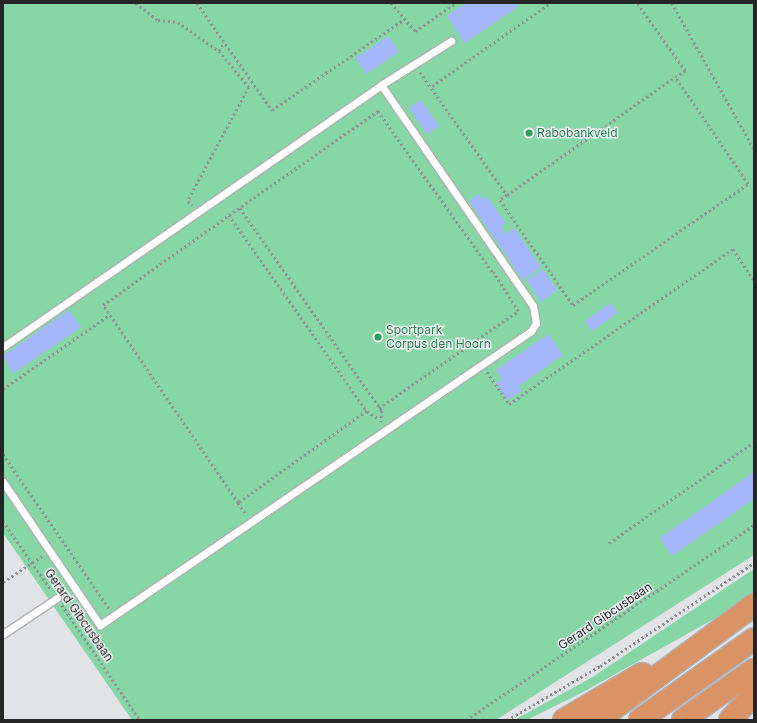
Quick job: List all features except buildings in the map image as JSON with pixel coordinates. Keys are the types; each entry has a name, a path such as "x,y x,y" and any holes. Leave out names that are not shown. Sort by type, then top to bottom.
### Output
{"highway":[{"path":"598,720 700,642 754,605"},
{"path":"640,720 754,639"},
{"path":"564,720 700,642"},
{"path":"683,720 754,670"},
{"path":"730,720 754,694"}],"lane":[{"path":"3,347 198,214 413,63 451,42"},
{"path":"3,482 100,625 531,331 536,323 533,306 381,85"},
{"path":"3,634 57,598"}],"path":[{"path":"136,3 158,20 178,22 219,51 249,87 188,201 198,214"},
{"path":"197,3 272,110 403,20"},
{"path":"391,3 403,20 415,31 456,3"},
{"path":"432,86 550,3"},
{"path":"637,3 685,71 675,77 500,200 572,305 748,184 675,77"},
{"path":"672,3 754,149"},
{"path":"219,51 224,42"},
{"path":"413,63 432,86 507,195"},
{"path":"240,208 379,408 518,311 493,273 378,111 229,215 103,305 238,502 248,519"},
{"path":"229,215 367,411 379,419"},
{"path":"482,365 509,404 733,249 754,280"},
{"path":"493,273 505,265"},
{"path":"3,390 109,315"},
{"path":"238,502 367,411"},
{"path":"609,543 754,442"},
{"path":"3,454 112,612"},
{"name":"Gerard Gibcusbaan","path":"3,521 140,720"},
{"name":"Gerard Gibcusbaan","path":"466,720 754,525"},
{"path":"3,582 50,550"},
{"path":"507,720 600,666 754,563"}],"green space":[{"name":"Sportpark Corpus den Hoorn","path":"3,3 754,3 754,555 496,720 132,720 3,533"},
{"path":"754,569 754,593 721,615 585,691 527,720 514,720 591,678"}],"place":[{"name":"Rabobankveld","path":"529,133"},
{"name":"Sportpark Corpus den Hoorn","path":"378,337"}]}
